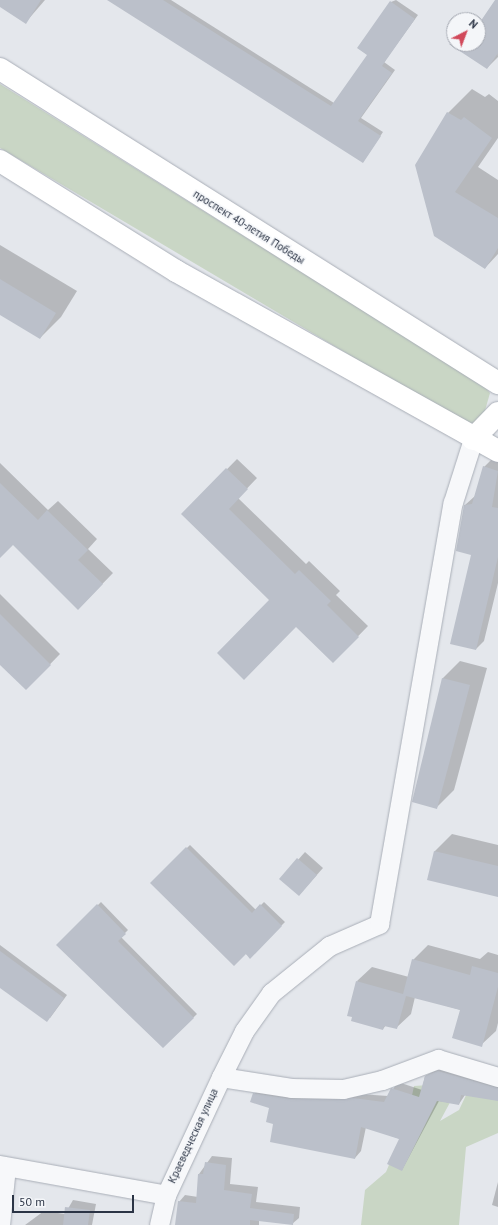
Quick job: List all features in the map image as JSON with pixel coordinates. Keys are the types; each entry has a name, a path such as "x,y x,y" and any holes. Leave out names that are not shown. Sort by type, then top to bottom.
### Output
{"main road":[{"name":"проспект 40-летия Победы","path":"0,69 498,383"},
{"path":"0,161 176,271 473,439 498,451"},
{"path":"473,439 498,413"}],"street":[{"path":"221,1076 244,1031 272,993 329,946 380,924 453,502 473,439"},
{"name":"Краеведческая улица","path":"159,1225 166,1194 221,1076 291,1088 343,1089 382,1080 438,1059 498,1077"},
{"name":"Краеведческая улица","path":"0,1225 3,1166 166,1194"}],"green space":[{"path":"0,84 484,386 490,393 484,414 475,423 464,423 0,148"},
{"path":"445,1084 454,1095 440,1121 459,1110 468,1091 498,1095 498,1133 466,1147 459,1225 361,1225 365,1190 386,1172 406,1124 414,1086"}],"building":[{"path":"0,0 41,0 26,24 0,7"},
{"path":"107,0 163,0 331,106 367,55 357,48 390,1 415,19 382,66 392,73 358,121 381,136 363,163"},
{"path":"495,0 498,0 498,53 487,69 461,52 486,52 486,13"},
{"path":"447,112 461,120 464,117 492,138 455,192 498,218 498,248 485,269 434,236 415,165"},
{"path":"0,279 56,313 40,339 0,315"},
{"path":"483,466 498,471 492,507 498,508 498,557 476,650 450,644 471,555 456,551 464,505 472,504"},
{"path":"226,468 248,489 229,509 295,574 299,570 331,601 327,605 359,637 333,663 296,627 244,680 217,653 269,600 181,514"},
{"path":"0,483 38,520 47,510 88,550 78,560 103,584 78,610 13,545 0,558"},
{"path":"0,614 51,665 26,690 0,665"},
{"path":"442,678 470,685 437,809 412,802"},
{"path":"186,847 252,913 260,904 282,926 250,959 246,954 234,966 150,883"},
{"path":"434,851 498,866 498,897 427,880"},
{"path":"297,858 317,875 299,896 279,879"},
{"path":"97,904 126,934 118,941 194,1018 163,1048 56,945"},
{"path":"0,951 64,998 47,1022 0,988"},
{"path":"412,959 470,975 472,966 498,973 498,987 482,1047 452,1038 460,1010 406,996 397,1029 384,1026 383,1030 351,1021 352,1017 347,1016 356,981 403,994"},
{"path":"438,1071 498,1088 498,1101 461,1095 459,1105 437,1101 402,1171 387,1164 399,1139 361,1127 355,1159 270,1142 273,1124 266,1122 269,1108 250,1102 253,1093 291,1099 353,1098 384,1102 391,1088 419,1097 425,1076"},
{"path":"205,1162 226,1165 224,1190 252,1194 250,1208 294,1214 293,1225 250,1220 250,1225 175,1225 178,1201 196,1203 198,1174 203,1174"},
{"path":"65,1207 90,1210 88,1225 63,1225"}]}
